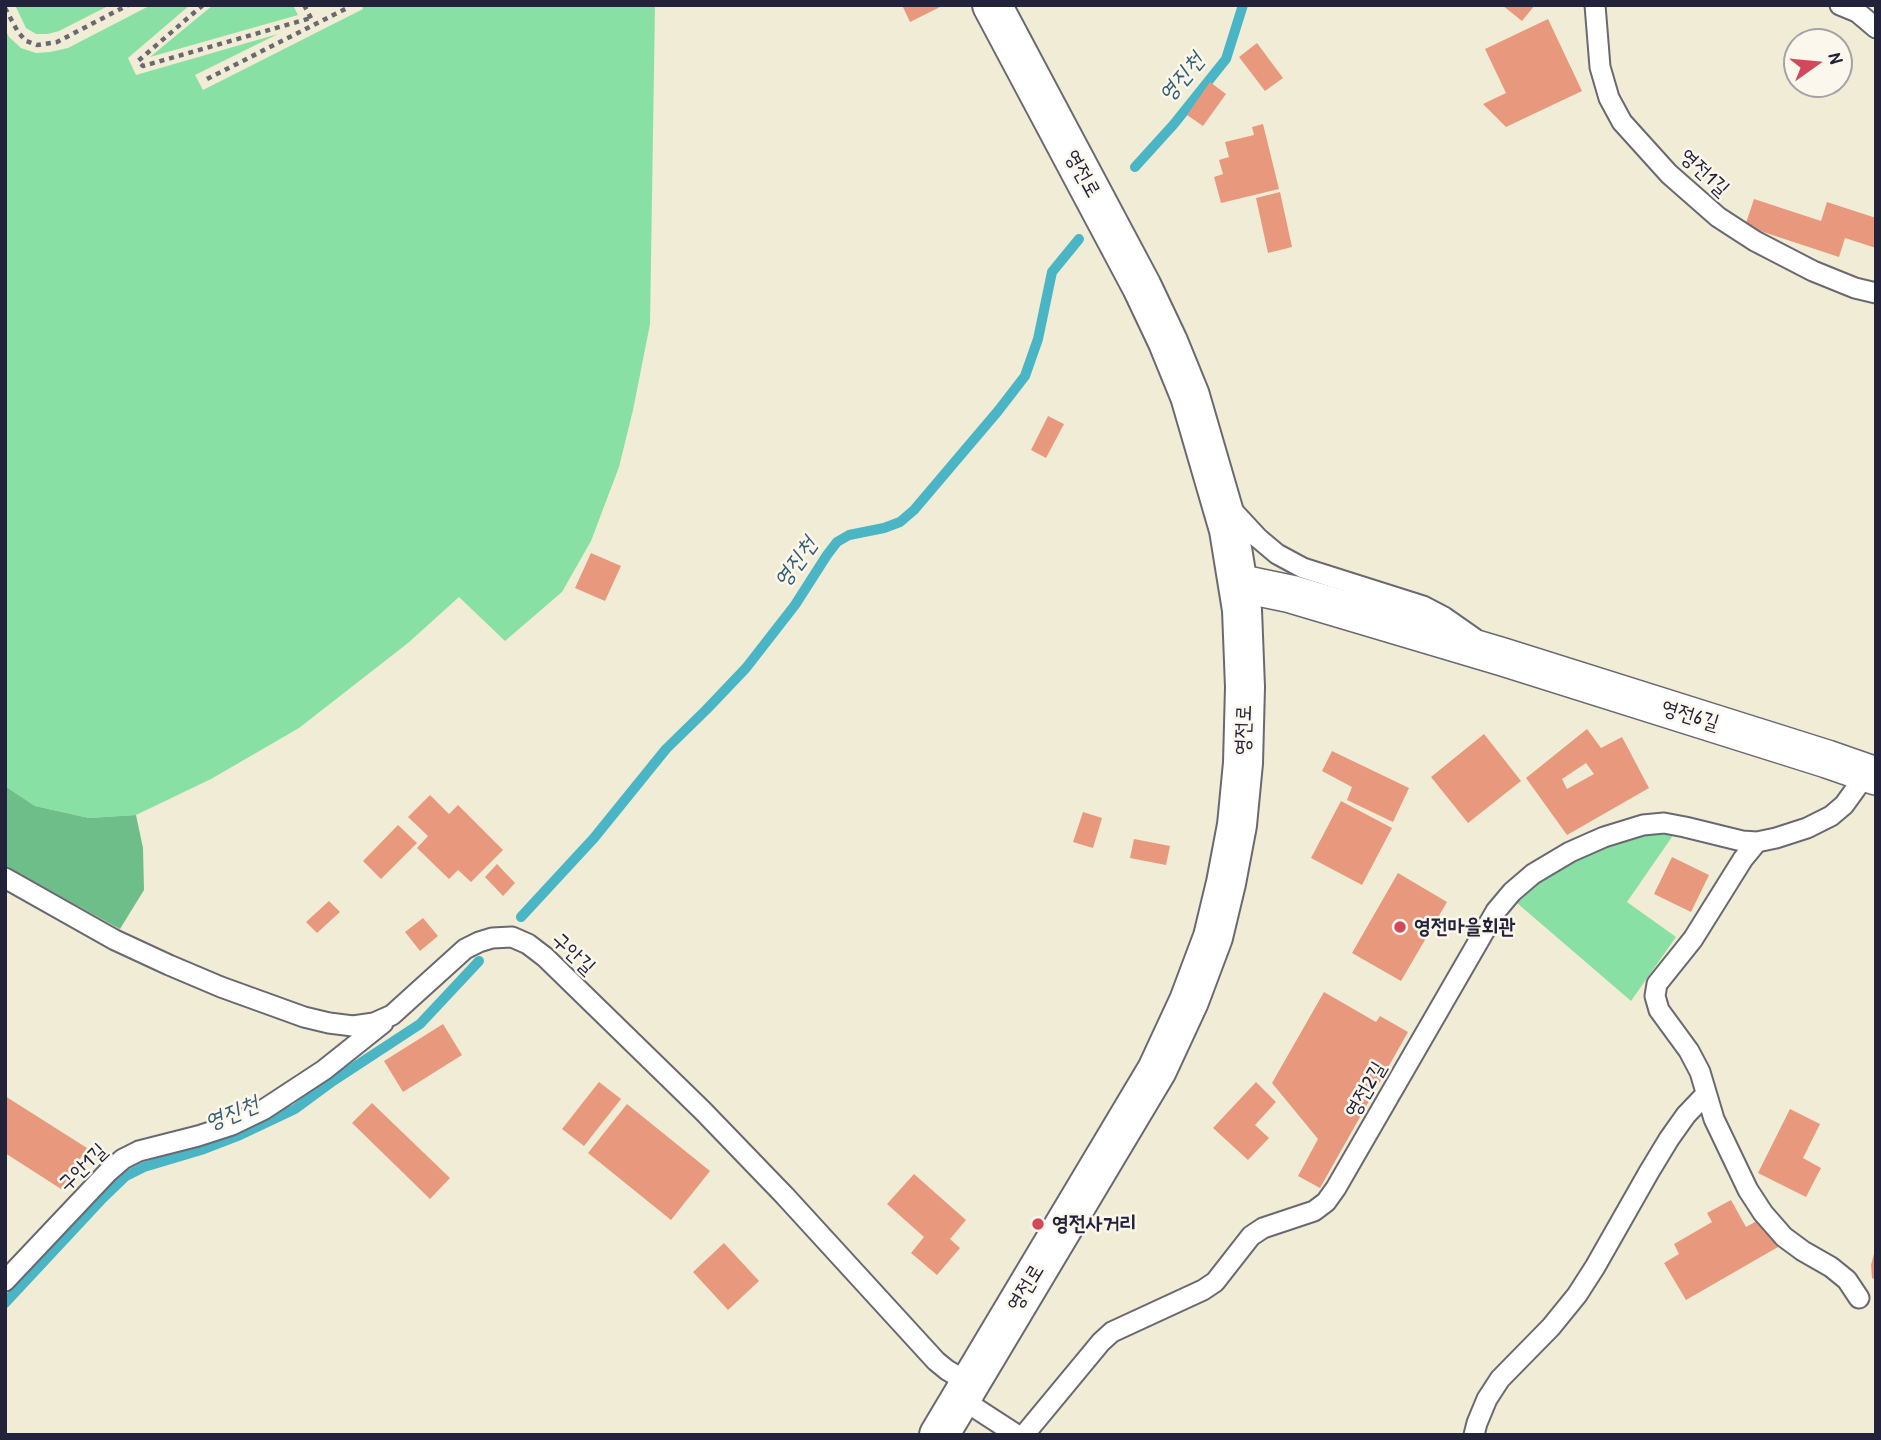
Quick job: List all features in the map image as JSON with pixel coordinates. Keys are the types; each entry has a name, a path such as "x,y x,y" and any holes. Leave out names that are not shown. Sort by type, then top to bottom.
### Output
{"street":[{"name":"영전로","path":"939,1435 1157,1070 1189,1001 1213,936 1226,883 1237,825 1243,763 1245,687 1242,610 1229,530 1190,396 1142,287 992,5"},
{"name":"영전6길","path":"1238,583 1292,594 1503,657 1869,774"}],"lane":[{"name":"영전1길","path":"1595,5 1600,67 1608,98 1622,122 1669,174 1718,217 1755,242 1813,271 1855,288 1876,293"},
{"path":"1840,5 1857,12 1875,30"},
{"name":"영전6길","path":"1217,487 1236,517 1277,554 1314,572 1423,607 1444,617 1503,657"},
{"name":"영전2길","path":"1024,1435 1112,1332 1203,1290 1215,1282 1251,1236 1263,1228 1314,1211 1326,1202 1496,911 1512,892 1533,874 1570,852 1604,837 1643,825 1664,823 1742,841 1757,842 1776,838 1831,816 1844,805 1869,774"},
{"path":"1757,842 1693,939 1657,984 1655,996 1659,1010 1689,1051 1700,1072 1714,1119 1748,1190 1763,1213 1784,1237 1847,1280 1859,1298"},
{"name":"구안길","path":"5,878 115,940 169,965 304,1017 353,1026 374,1023 392,1015 465,949 479,942 492,937 512,937 528,944 545,957 703,1111 965,1391 1017,1435"},
{"name":"구안1길","path":"5,1281 107,1172 123,1159 139,1151 232,1125 263,1110 324,1070 392,1015"},
{"path":"1474,1435 1487,1399 1500,1379 1551,1327 1577,1295 1669,1139 1686,1115 1706,1094"}],"path":[{"path":"5,8 18,32 26,41 37,45 57,42 128,5"},
{"path":"203,5 138,61 143,66 311,18"},
{"path":"304,5 314,24"},
{"path":"207,79 349,7"}],"green space":[{"path":"15,5 110,5 59,31 36,34 26,28"},
{"path":"151,5 190,5 128,58 136,75 278,34 195,75 203,90 363,9 362,5 655,5 650,324 619,467 591,541 562,592 505,641 459,597 408,643 299,728 211,779 136,815 89,818 35,806 5,786 5,29 21,48 36,53 50,52 68,48"},
{"path":"213,5 293,5 298,15 150,57"},
{"path":"5,786 35,806 89,818 136,815 143,848 144,890 120,929 5,866"},
{"path":"1674,834 1627,902 1676,937 1631,1001 1517,903 1542,881 1585,855 1612,843 1645,835"}],"building":[{"path":"902,5 944,5 910,22"},
{"path":"1502,5 1535,5 1522,21"},
{"path":"1548,19 1582,91 1506,127 1483,104 1506,93 1485,49"},
{"path":"1257,43 1283,78 1265,91 1239,57"},
{"path":"1210,82 1226,94 1203,126 1187,115"},
{"path":"1263,124 1279,189 1221,203 1214,177 1223,174 1219,160 1229,157 1225,142 1254,135 1252,127"},
{"path":"1280,192 1292,247 1268,253 1256,198"},
{"path":"1754,199 1821,221 1827,202 1876,218 1876,248 1845,238 1839,257 1745,226"},
{"path":"1048,416 1064,424 1046,458 1031,450"},
{"path":"591,553 621,566 605,601 575,588"},
{"path":"1587,729 1601,748 1622,737 1649,788 1567,835 1526,778","holes":["1586,763 1594,774 1567,789 1562,779"]},
{"path":"1484,734 1521,781 1468,823 1431,777"},
{"path":"1332,751 1409,788 1393,822 1347,800 1352,787 1322,771"},
{"path":"430,795 449,814 458,805 503,850 471,882 458,870 449,879 417,848 428,836 408,817"},
{"path":"1341,801 1392,828 1362,885 1311,858"},
{"path":"1083,812 1102,818 1093,848 1073,842"},
{"path":"398,825 417,843 381,879 363,861"},
{"path":"1134,839 1170,846 1166,865 1130,858"},
{"path":"1672,857 1709,875 1691,912 1654,894"},
{"path":"497,864 515,883 503,896 485,877"},
{"path":"1398,873 1447,902 1401,981 1352,953"},
{"path":"329,901 340,912 317,933 306,922"},
{"path":"423,918 438,936 420,951 405,932"},
{"path":"1324,992 1376,1022 1380,1016 1408,1032 1320,1188 1298,1176 1318,1139 1272,1083"},
{"path":"443,1024 462,1055 403,1092 384,1061"},
{"path":"599,1082 621,1099 584,1146 562,1129"},
{"path":"1256,1082 1276,1102 1255,1125 1269,1138 1248,1160 1213,1128"},
{"path":"5,1096 87,1148 61,1189 5,1153"},
{"path":"372,1103 450,1178 430,1199 352,1123"},
{"path":"627,1104 710,1171 671,1220 588,1153"},
{"path":"1790,1109 1820,1124 1803,1158 1821,1168 1806,1197 1758,1173"},
{"path":"914,1174 966,1220 950,1239 960,1248 937,1275 911,1253 924,1237 887,1204"},
{"path":"1731,1200 1746,1227 1762,1218 1778,1247 1686,1300 1664,1263 1679,1254 1674,1244 1712,1222 1707,1213"},
{"path":"724,1243 759,1281 728,1310 693,1272"},
{"path":"1875,1250 1876,1280 1872,1278 1871,1265"}],"waterway":[{"name":"영진천","path":"1135,167 1174,124 1226,59 1243,5"},
{"name":"영진천","path":"521,917 594,838 666,749 746,668 795,605 837,542 849,535 900,522 914,510 998,411 1025,376 1038,339 1052,272 1079,239"},
{"name":"영진천","path":"5,1303 126,1176 144,1167 240,1135 295,1109 420,1024 479,961"}],"place":[{"name":"영전마을회관","path":"1400,927"},
{"name":"영전사거리","path":"1038,1224"}]}
